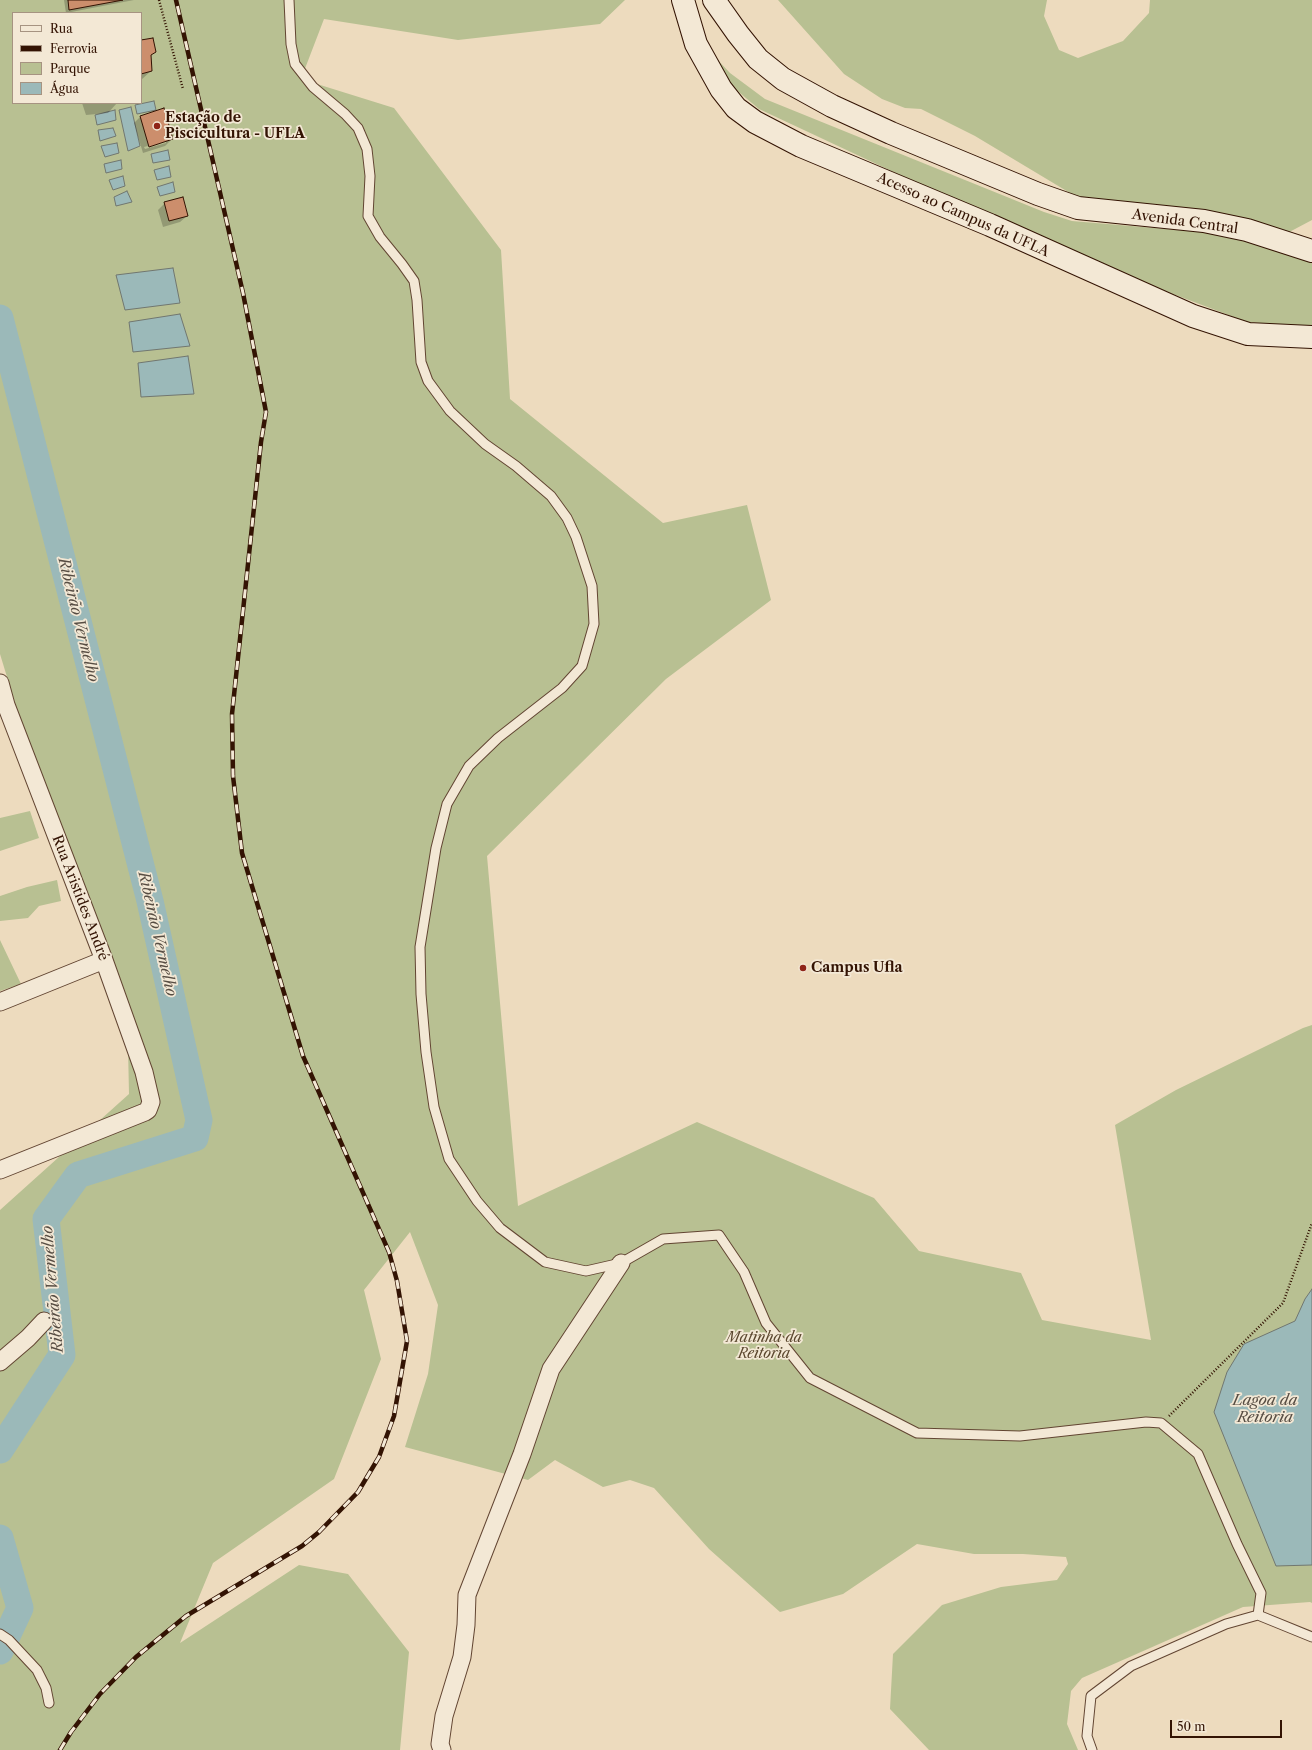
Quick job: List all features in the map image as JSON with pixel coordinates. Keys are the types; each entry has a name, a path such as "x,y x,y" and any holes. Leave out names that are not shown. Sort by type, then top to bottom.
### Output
{"street":[{"name":"Acesso ao Campus da UFLA","path":"683,0 696,44 721,89 736,108 754,122 801,146 990,225 1192,316 1248,334 1312,337"},
{"name":"Avenida Central","path":"714,0 758,59 783,79 832,106 891,133 1038,194 1078,208 1204,221 1247,230 1312,251"},
{"name":"Rua Aristides André","path":"0,684 3,705 104,960 150,1093 151,1102 148,1110 145,1112 0,1170"},
{"path":"0,1002 104,960"},
{"path":"442,1750 440,1744 444,1716 462,1657 466,1625 467,1595 522,1454 552,1369 621,1262"},
{"path":"0,1362 28,1338 44,1321"}],"lane":[{"path":"289,0 291,44 295,64 313,87 345,114 358,128 367,149 370,176 368,216 380,237 414,281 417,300 421,362 428,381 450,411 485,444 516,466 551,496 567,518 576,537 592,586 594,624 582,666 562,688 498,738 469,766 447,804 436,848 421,940 421,994 426,1052 434,1107 449,1159 477,1201 500,1228 545,1262 586,1271 621,1262 663,1238 719,1235 744,1272 766,1323 810,1378 917,1433 1020,1436 1146,1422 1161,1423 1198,1454 1237,1544 1261,1593 1258,1616"},
{"path":"1092,1750 1087,1736 1091,1696 1131,1666 1226,1624 1258,1616 1312,1637"},
{"path":"0,1634 9,1640 38,1670 46,1688 49,1702"}],"path":[{"path":"159,0 183,89"},
{"path":"1161,1423 1283,1303 1312,1222"}],"green space":[{"name":"Matinha da Reitoria","path":"0,0 625,0 600,24 458,40 324,19 301,79 394,108 501,250 510,399 663,523 747,505 771,600 666,679 487,856 518,1206 697,1122 874,1198 919,1251 1021,1273 1042,1320 1151,1340 1115,1125 1176,1090 1312,1025 1312,1603 1243,1607 1082,1678 1071,1691 1067,1724 1078,1750 929,1750 890,1709 893,1654 942,1605 1001,1587 1057,1580 1068,1564 1066,1557 1023,1554 974,1554 917,1544 843,1594 780,1612 709,1549 654,1488 630,1480 603,1487 555,1460 528,1480 405,1447 428,1374 438,1305 410,1232 364,1290 381,1359 334,1479 213,1563 180,1643 299,1565 348,1574 409,1652 400,1750 0,1750 0,1210 129,1094 127,1000 18,713 0,654"},
{"path":"778,0 1047,0 1044,16 1059,50 1078,58 1123,41 1149,13 1150,0 1312,0 1312,220 1278,238 1312,262 1312,327 1247,322 1075,257 759,109 722,78 698,39 730,73 765,99 1044,212 1072,221 1202,232 1251,242 1239,229 1097,221 1075,196 975,136 921,109 905,108 882,99 844,74"},
{"path":"30,811 39,838 0,851 0,818"},
{"path":"57,880 61,901 39,906 28,918 0,921 0,896 27,887"},
{"path":"0,940 21,984 0,991"}],"water":[{"path":"154,101 156,110 137,114 135,105"},
{"path":"131,107 140,146 128,151 119,110"},
{"path":"115,110 116,120 97,125 95,115"},
{"path":"113,128 116,136 100,141 98,130"},
{"path":"117,143 119,153 105,157 101,146"},
{"path":"168,150 170,160 153,163 151,154"},
{"path":"121,160 122,169 106,173 104,164"},
{"path":"169,166 171,177 157,180 154,170"},
{"path":"123,176 125,186 113,190 109,180"},
{"path":"173,182 175,192 160,196 157,187"},
{"path":"127,191 132,202 116,206 114,197"},
{"path":"173,268 180,303 125,310 116,275"},
{"path":"180,314 190,346 133,352 129,322"},
{"path":"188,356 194,394 141,397 138,363"},
{"name":"Lagoa da Reitoria","path":"1312,1289 1312,1565 1276,1566 1214,1412 1227,1372 1244,1344 1295,1321 1305,1299"}],"building":[{"path":"68,0 123,0 69,10"},
{"path":"153,38 156,52 151,55 152,71 142,74 142,40"},
{"path":"164,108 173,139 149,147 140,116"},
{"path":"183,197 188,216 169,221 164,202"}],"waterway":[{"name":"Ribeirão Vermelho","path":"0,318 150,901 199,1120 195,1138 78,1175 46,1219 62,1355 0,1450"},
{"name":"Ribeirão Vermelho","path":"0,1538 20,1608 0,1651"}],"railway":[{"path":"60,1750 71,1732 100,1694 136,1657 186,1616 302,1546 319,1532 358,1492 379,1457 394,1416 407,1341 397,1281 389,1252 303,1056 242,853 233,776 232,714 261,442 266,412 243,293 176,0"}],"place":[{"name":"Estação de Piscicultura - UFLA","path":"157,126"},
{"name":"Campus Ufla","path":"803,968"}]}
